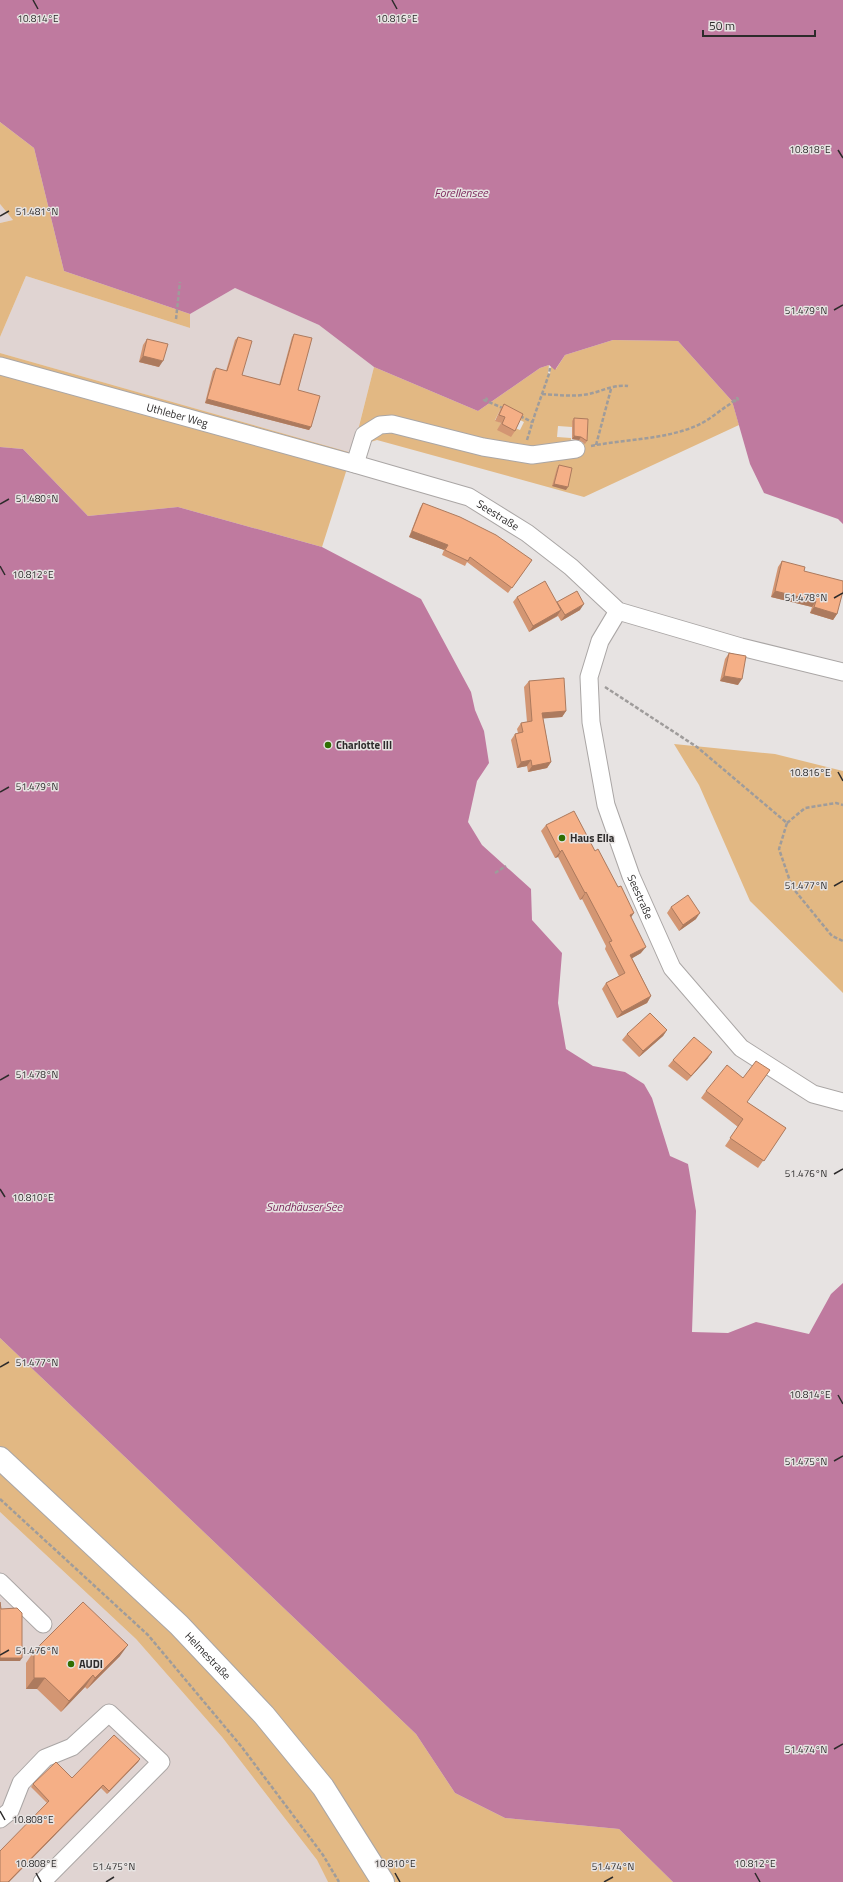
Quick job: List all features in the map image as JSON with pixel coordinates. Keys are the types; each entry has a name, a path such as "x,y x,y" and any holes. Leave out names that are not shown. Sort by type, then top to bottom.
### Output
{"main road":[{"name":"Helmestraße","path":"0,1458 179,1625 264,1715 322,1787 383,1882"}],"street":[{"name":"Uthleber Weg","path":"0,366 355,464"},
{"path":"355,464 364,435 380,425 392,424 483,447 524,454 532,455 576,450"},
{"name":"Seestraße","path":"355,464 469,497 534,538 571,567 618,611 741,647 843,672"},
{"name":"Seestraße","path":"618,611 600,641 589,677 591,722 606,805 630,876 672,968 741,1048 813,1094 843,1102"},
{"path":"0,1582 43,1624"},
{"path":"0,1819 10,1811 21,1783 45,1758 72,1747 109,1713 161,1762 42,1882"}],"path":[{"path":"176,319 180,282"},
{"path":"524,454 532,422 550,368"},
{"path":"542,394 581,395 620,385 628,386"},
{"path":"596,445 612,388"},
{"path":"576,450 596,445 667,435 697,425 734,400"},
{"path":"486,401 510,412"},
{"path":"518,415 532,422"},
{"path":"589,677 697,746 787,824"},
{"path":"843,805 836,803 805,808 787,824 779,849 792,887 832,936 843,941"},
{"path":"495,873 506,866"},
{"path":"0,1499 148,1635 241,1746 323,1855 338,1882"}],"shaded area":[{"path":"0,122 34,148 64,271 190,314 190,328 26,276 0,337 0,223 13,220 0,204"},
{"path":"0,204 13,220 0,223"},
{"path":"26,276 190,328 190,314 235,288 319,325 374,367 352,453 0,353 0,337"},
{"path":"613,340 678,341 732,401 739,425 584,497 377,440 364,444 355,442 374,367 478,411 540,368 549,365 548,373 550,374 551,366 556,369 565,355","holes":["500,410 524,422 520,430 515,428 498,430 501,423 495,420","572,421 586,422 585,443 571,443 571,438 557,437 558,426 572,427"]},
{"path":"0,353 352,453 322,547 178,507 88,516 23,449 0,447"},
{"path":"674,744 775,754 843,771 843,993 750,901 699,785"},
{"path":"0,1338 416,1734 455,1793 505,1818 619,1829 673,1882 328,1882 317,1860 222,1737 136,1639 0,1512"},
{"path":"0,1512 136,1639 222,1737 317,1860 328,1882 0,1882"}],"water":[{"name":"Forellensee","path":"0,0 843,0 843,524 838,519 764,493 750,464 732,401 678,341 613,340 565,355 555,370 549,365 540,368 478,411 374,367 319,325 235,288 190,314 64,271 34,148 0,122"},
{"name":"Sundhäuser See","path":"0,447 23,449 88,516 178,507 322,547 421,599 471,692 475,710 484,731 489,763 477,781 468,822 482,845 531,889 532,920 562,953 558,1003 566,1049 593,1066 625,1072 644,1084 652,1098 670,1156 688,1164 696,1211 692,1332 728,1333 756,1322 809,1334 831,1294 843,1283 843,1882 673,1882 619,1829 505,1818 455,1793 416,1734 0,1338"}],"building":[{"path":"294,334 312,338 298,390 320,396 311,427 207,399 216,368 227,371 238,337 252,341 242,375 280,385"},
{"path":"147,339 168,344 163,361 143,356"},
{"path":"504,404 523,414 515,431 502,424 505,417 499,415"},
{"path":"574,418 588,419 587,441 581,437 574,436"},
{"path":"559,465 572,468 568,487 554,484"},
{"path":"423,503 460,517 496,535 532,560 512,588 470,557 468,561 445,550 448,545 412,531"},
{"path":"782,561 805,567 804,571 843,581 843,591 837,614 814,607 816,601 775,591"},
{"path":"545,581 561,610 533,626 517,597"},
{"path":"577,591 584,604 565,615 557,602"},
{"path":"729,653 746,656 742,679 724,676"},
{"path":"564,678 566,711 542,713 551,762 532,766 531,760 521,762 515,734 523,732 521,723 532,721 529,681"},
{"path":"574,811 595,851 598,849 618,887 621,886 634,913 630,915 646,947 630,955 651,996 622,1012 606,983 625,973 609,942 612,941 586,892 585,893 562,850 560,852 546,825"},
{"path":"688,895 700,913 683,925 671,907"},
{"path":"650,1013 667,1030 643,1051 627,1034"},
{"path":"694,1037 712,1052 691,1076 673,1060"},
{"path":"756,1061 770,1070 747,1102 786,1128 764,1161 730,1138 743,1119 706,1091 727,1065 743,1078"},
{"path":"0,1602 1,1609 17,1608 22,1613 22,1658 0,1658"},
{"path":"83,1602 128,1645 95,1678 93,1675 69,1701 45,1678 34,1678 34,1651"},
{"path":"114,1735 140,1759 109,1791 103,1785 8,1882 0,1882 0,1851 49,1801 33,1784 56,1762 72,1778"}],"place":[{"name":"Charlotte III","path":"328,745"},
{"name":"Haus Ella","path":"562,838"},
{"name":"AUDI","path":"71,1664"}]}
